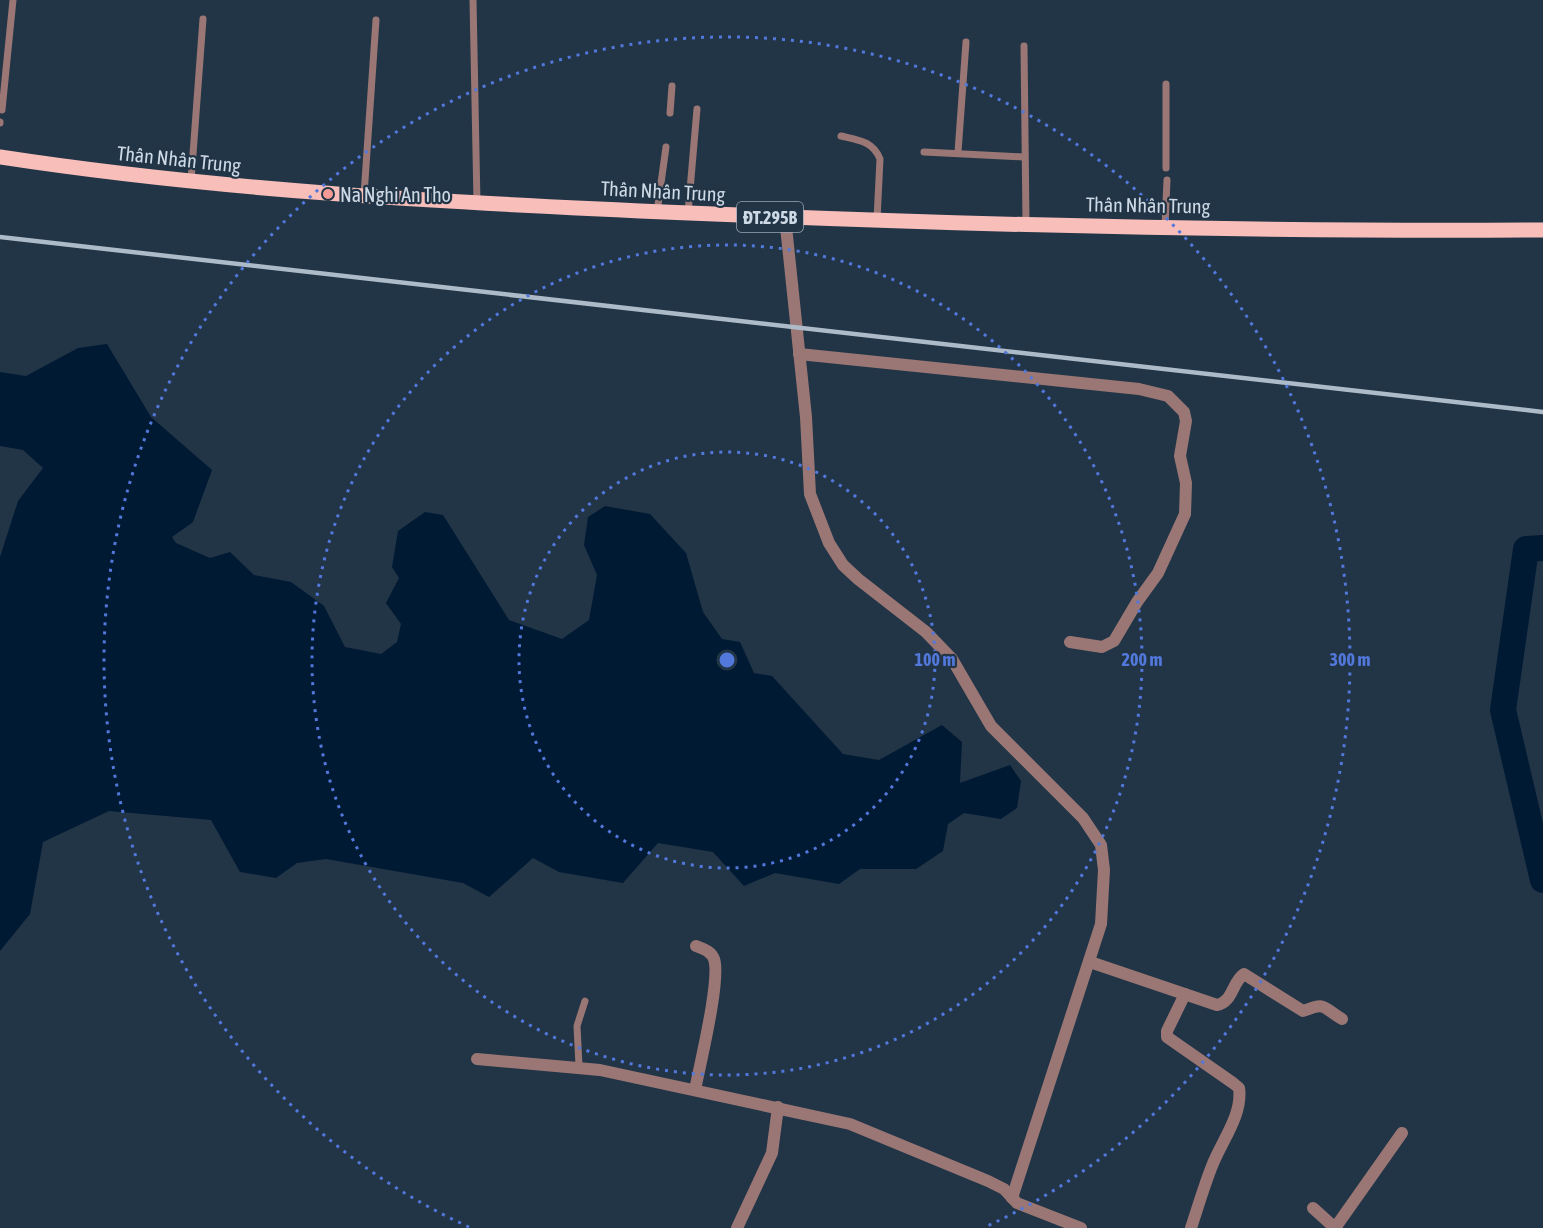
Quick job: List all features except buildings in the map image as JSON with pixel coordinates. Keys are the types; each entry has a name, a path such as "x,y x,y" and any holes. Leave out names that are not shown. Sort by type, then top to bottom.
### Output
{"main road":[{"name":"Thân Nhân Trung","path":"0,157 191,182 477,203 657,212 1165,226 1543,230"}],"street":[{"path":"785,217 810,494 829,543 843,565 926,632 952,659 991,726 1083,818 1101,845 1104,899 1101,924 1012,1198"},
{"path":"799,354 1139,388 1168,396 1184,412 1186,421 1180,456 1187,498 1179,531 1158,573 1137,602 1114,641 1102,647 1070,642"},
{"path":"695,1090 710,1015 715,961 711,953 696,946"},
{"path":"1090,962 1212,1004 1224,1003 1238,978 1244,974 1303,1011 1315,1004 1320,1005 1342,1019"},
{"path":"1185,994 1167,1031 1167,1037 1233,1083 1239,1088 1240,1096 1230,1127 1212,1165 1191,1228"},
{"path":"477,1059 579,1066 778,1107 871,1131 1004,1189 1028,1209 1081,1228"},
{"path":"737,1228 772,1153 778,1107"},
{"path":"1312,1208 1335,1228 1402,1133"}],"lane":[{"path":"2,110 13,0"},
{"path":"473,0 477,203"},
{"path":"191,182 203,19"},
{"path":"364,195 376,20"},
{"path":"958,152 966,42"},
{"path":"1024,46 1026,223"},
{"path":"1166,84 1166,168"},
{"path":"670,113 672,86"},
{"path":"688,213 697,109"},
{"path":"841,136 869,143 877,152 880,159 877,219"},
{"path":"657,212 666,147"},
{"path":"924,152 1024,157"},
{"path":"1165,226 1167,180"},
{"path":"579,1066 577,1026 585,1001"}],"water":[{"path":"107,344 151,417 212,470 193,522 172,537 176,543 210,558 230,552 254,575 291,582 324,606 345,647 381,654 397,642 401,624 386,603 399,578 392,567 398,531 425,512 443,515 509,620 562,639 589,620 597,575 584,545 588,517 605,506 650,514 686,553 703,612 722,639 740,642 754,673 772,676 843,754 879,760 942,725 962,742 960,783 1010,765 1021,781 1017,808 1001,819 964,813 948,824 943,851 916,869 860,869 839,884 775,873 744,886 713,852 658,843 623,883 559,872 533,858 489,897 463,883 326,859 297,863 276,878 240,872 211,820 109,811 43,842 30,914 0,951 0,557 18,501 43,468 23,450 0,446 0,372 26,376 78,348"}],"waterway":[{"path":"1543,548 1526,549 1503,710 1543,880"}],"railway":[{"path":"0,237 1543,412"}],"place":[{"name":"Na Nghi An Tho","path":"328,194"}]}
